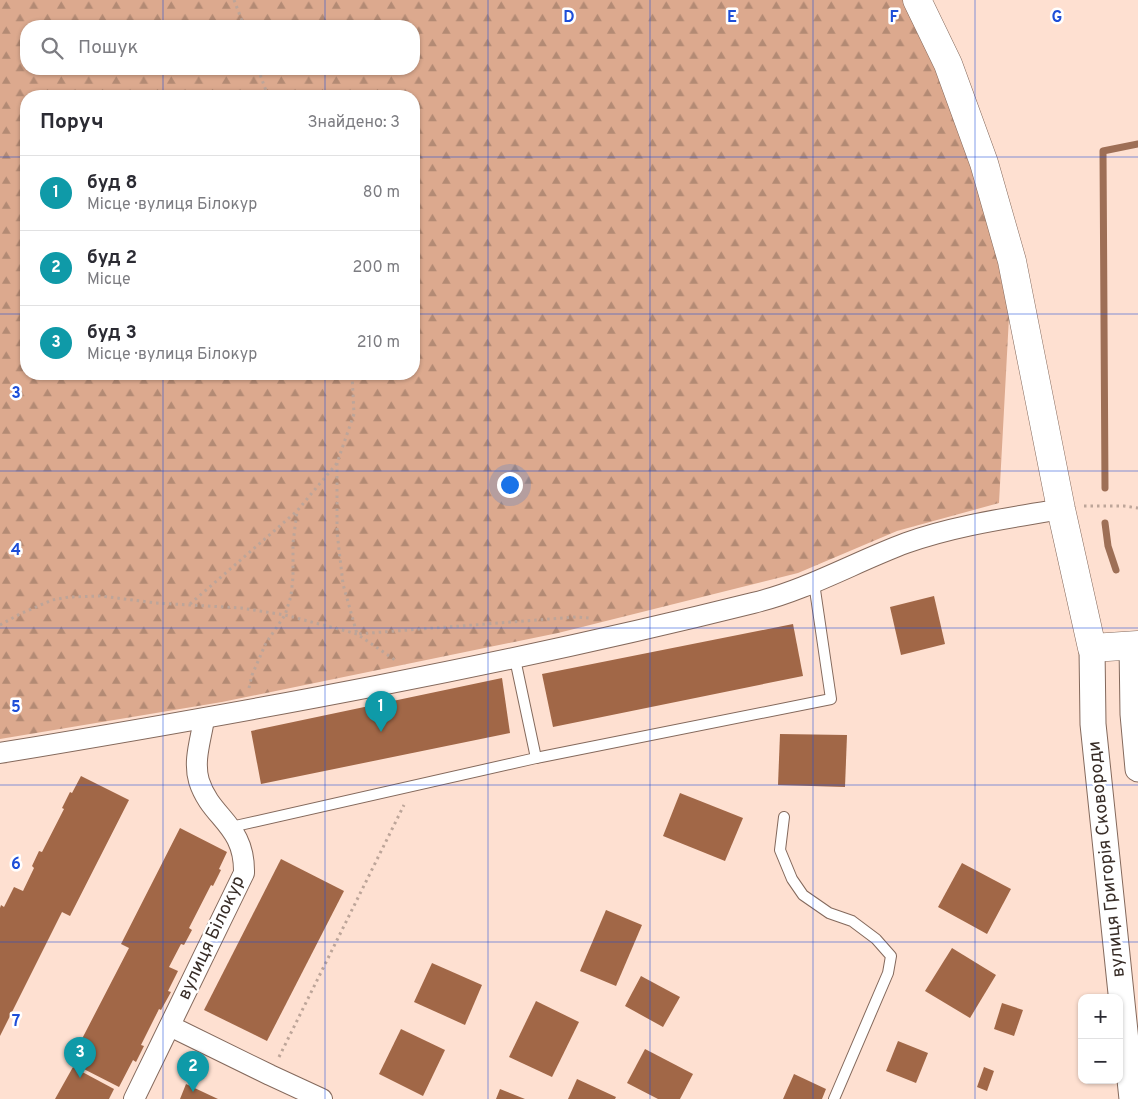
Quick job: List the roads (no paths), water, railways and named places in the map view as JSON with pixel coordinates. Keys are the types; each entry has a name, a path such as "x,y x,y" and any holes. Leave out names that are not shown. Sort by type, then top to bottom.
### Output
{"main road":[{"path":"917,0 948,64 984,162 1012,261 1061,509 1092,648 1135,645"}],"street":[{"path":"0,753 204,719 515,659 760,602 814,583 910,542 957,529 1061,509"},
{"path":"1135,645 1133,714 1138,770"},
{"name":"вулиця Григорія Сковороди","path":"1092,648 1093,724 1132,1099"},
{"name":"вулиця Білокур","path":"134,1099 244,874 242,849 231,827 209,800 199,780 197,758 204,719"},
{"path":"170,1026 322,1099"}],"lane":[{"path":"231,827 536,758 831,699 814,583"},
{"path":"515,659 536,758"},
{"path":"784,818 780,850 792,879 803,895 829,913 852,921 876,938 891,956 888,973 834,1099"}],"waterway":[{"path":"1105,488 1103,151 1138,144"},
{"path":"1105,523 1108,546 1116,570"}],"place":[{"name":"буд 8","path":"381,732"},
{"name":"буд 3","path":"80,1078"},
{"name":"буд 2","path":"193,1092"}]}
